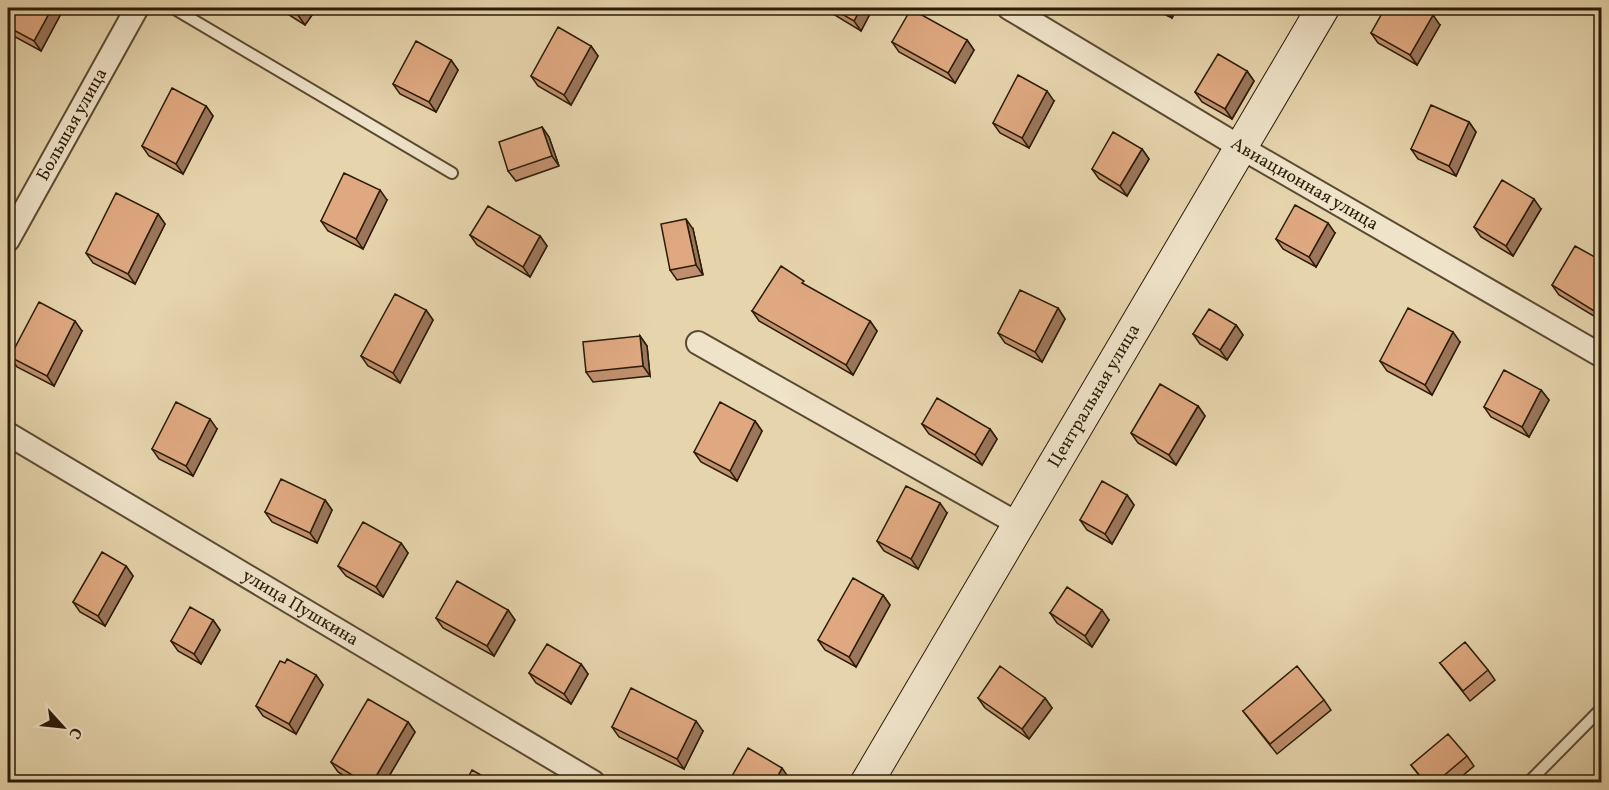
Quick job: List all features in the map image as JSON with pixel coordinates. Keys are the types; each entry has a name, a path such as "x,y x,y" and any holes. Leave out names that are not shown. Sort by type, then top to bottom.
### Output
{"street":[{"name":"Большая улица","path":"8,240 137,8"},
{"name":"Авиационная улица","path":"1009,8 1240,147 1602,356"},
{"name":"Центральная улица","path":"867,783 1323,8"},
{"path":"698,343 1020,525"},
{"name":"улица Пушкина","path":"8,434 593,783"}],"lane":[{"path":"173,8 452,173"},
{"path":"1529,783 1602,708"}],"building":[{"path":"8,8 52,8 34,41 8,27"},
{"path":"831,8 861,8 854,21"},
{"path":"1385,8 1420,8 1433,15 1410,55 1371,33"},
{"path":"911,9 967,40 948,73 892,42"},
{"path":"558,27 591,46 564,95 531,76"},
{"path":"416,41 451,60 429,102 393,84"},
{"path":"1218,54 1247,71 1225,109 1195,92"},
{"path":"1018,75 1047,91 1022,138 993,123"},
{"path":"172,88 206,106 176,164 142,146"},
{"path":"1431,105 1469,122 1449,166 1411,149"},
{"path":"542,127 552,156 508,171 499,142"},
{"path":"1113,132 1142,149 1120,186 1092,169"},
{"path":"344,173 380,190 356,239 321,221"},
{"path":"1502,180 1534,199 1506,246 1474,227"},
{"path":"116,193 158,214 128,274 86,253"},
{"path":"1295,205 1328,223 1309,257 1276,239"},
{"path":"488,206 540,236 523,267 470,235"},
{"path":"686,219 696,265 670,270 661,224"},
{"path":"1575,246 1602,261 1602,309 1599,314 1552,285"},
{"path":"781,266 804,281 802,283 870,321 846,365 752,311"},
{"path":"1020,290 1058,308 1035,352 998,333"},
{"path":"395,294 426,310 393,373 361,356"},
{"path":"39,302 75,321 47,376 10,357"},
{"path":"1408,308 1453,332 1425,385 1380,361"},
{"path":"1209,309 1236,325 1220,350 1193,334"},
{"path":"640,336 643,366 586,372 583,342"},
{"path":"1504,370 1541,390 1522,427 1484,407"},
{"path":"1160,384 1198,406 1169,455 1131,433"},
{"path":"937,398 990,429 975,455 922,424"},
{"path":"176,402 210,419 186,466 152,449"},
{"path":"720,402 755,421 730,471 694,452"},
{"path":"281,479 325,500 310,533 265,512"},
{"path":"1102,481 1127,495 1105,534 1080,520"},
{"path":"906,486 940,503 911,559 877,541"},
{"path":"363,522 401,543 376,587 338,566"},
{"path":"102,552 126,566 98,616 73,602"},
{"path":"853,578 883,595 849,657 818,640"},
{"path":"457,581 508,610 487,646 436,618"},
{"path":"1067,587 1102,610 1085,636 1050,613"},
{"path":"190,607 213,620 194,654 171,641"},
{"path":"1465,642 1488,670 1463,691 1440,663"},
{"path":"547,644 581,664 564,694 529,673"},
{"path":"287,659 316,675 289,724 256,706 280,661 285,663"},
{"path":"1000,666 1045,698 1022,729 978,698"},
{"path":"1297,666 1324,700 1270,744 1243,711"},
{"path":"631,688 696,721 677,759 612,727"},
{"path":"368,699 408,722 372,783 365,783 331,762"},
{"path":"1448,734 1467,756 1435,783 1426,783 1411,765"},
{"path":"748,748 782,768 774,783 728,783"},
{"path":"472,770 495,783 465,783"}]}
